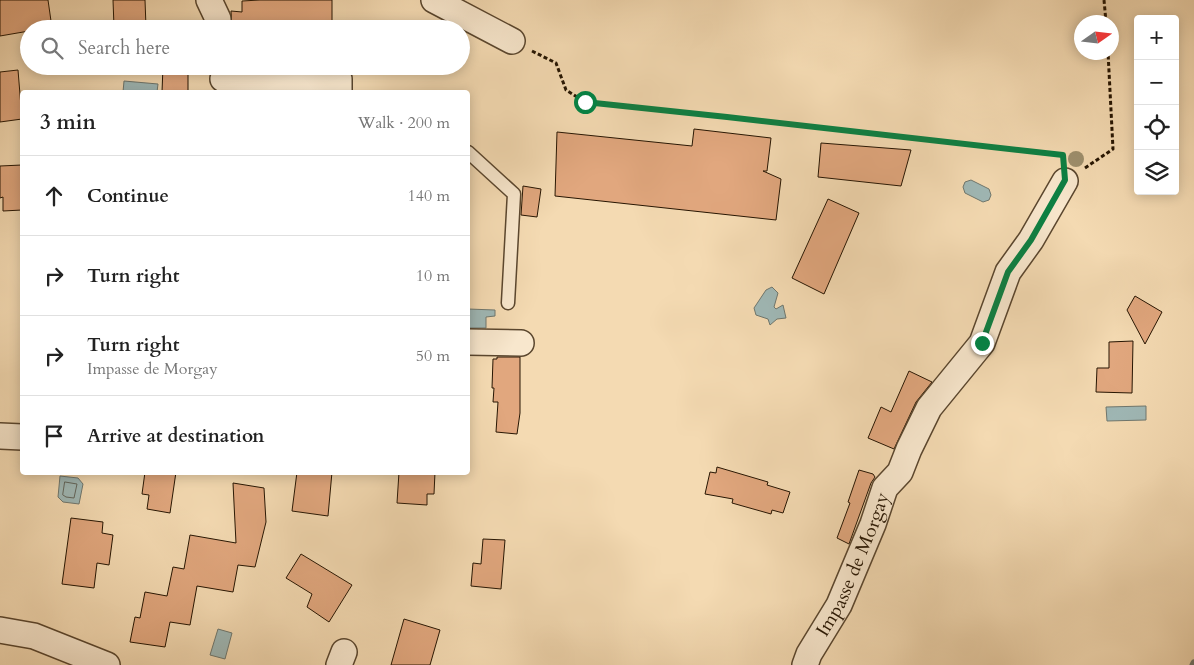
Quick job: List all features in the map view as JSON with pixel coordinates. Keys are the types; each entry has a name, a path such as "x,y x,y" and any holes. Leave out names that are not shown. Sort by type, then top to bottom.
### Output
{"street":[{"path":"209,0 218,20"},
{"path":"434,0 512,40"},
{"path":"222,79 339,79 339,90"},
{"name":"Impasse de Morgay","path":"805,665 809,654 839,605 873,524 885,488 900,472 929,408 982,343 1008,272 1031,240 1065,180"},
{"path":"470,342 521,343"},
{"path":"0,436 20,437"},
{"path":"0,630 34,636 107,665"}],"lane":[{"path":"470,154 514,194 508,303"}],"path":[{"path":"1104,0 1105,15"},
{"path":"512,40 556,63 566,90 585,102 1063,155 1065,180 1113,150 1108,60"}],"water":[{"path":"124,81 158,84 157,90 123,90"},
{"path":"971,180 989,189 991,195 989,200 983,202 965,193 963,187 965,182"},
{"path":"772,287 778,293 774,307 776,309 783,305 786,318 777,319 770,325 768,319 756,315 754,308 766,290"},
{"path":"470,309 495,310 495,316 486,317 486,328 470,328"},
{"path":"1146,406 1146,420 1107,421 1106,407"},
{"path":"60,476 78,478 83,484 79,504 63,502 58,497"},
{"path":"218,629 232,633 225,659 210,655"}],"building":[{"path":"0,0 48,0 51,20 20,20 20,33 0,36"},
{"path":"113,0 145,0 146,20 114,20"},
{"path":"332,0 332,20 232,20 231,11 242,12 242,1"},
{"path":"18,70 20,119 0,122 0,72"},
{"path":"163,75 188,75 188,90 162,90"},
{"path":"694,129 771,138 767,171 763,171 781,179 776,220 555,196 557,132 692,146"},
{"path":"821,143 911,150 901,186 818,177"},
{"path":"20,165 20,210 3,211 3,197 0,198 0,166"},
{"path":"523,186 541,189 537,217 521,215"},
{"path":"828,199 859,213 824,294 792,278"},
{"path":"1135,296 1162,312 1145,344 1127,310"},
{"path":"1133,341 1132,393 1096,392 1097,368 1109,368 1109,342"},
{"path":"497,357 520,357 520,413 517,434 496,432 498,402 493,402 494,388 492,388 493,359 497,359"},
{"path":"909,371 932,382 916,402 894,449 868,438 881,407 891,412"},
{"path":"717,467 768,482 767,485 790,492 783,513 772,510 771,514 732,503 733,499 705,494 710,472 716,473"},
{"path":"859,470 873,474 875,477 871,483 849,544 837,538 850,503 848,502"},
{"path":"145,475 176,475 170,513 147,509 149,495 142,494"},
{"path":"297,475 332,475 328,516 292,511"},
{"path":"399,475 435,475 434,494 427,494 427,505 397,503"},
{"path":"233,483 264,488 266,522 255,567 238,565 233,592 197,586 190,625 170,622 165,647 130,642 135,617 140,618 145,592 167,596 173,567 184,569 190,535 236,543"},
{"path":"71,518 103,522 102,533 113,535 109,565 97,563 94,588 62,584"},
{"path":"483,539 505,540 501,589 471,586 473,563 481,564"},
{"path":"301,554 352,585 329,622 307,607 312,594 286,578"},
{"path":"404,619 440,630 430,665 391,665"}],"route":[{"path":"585,102 1063,155 1065,180 1031,240 1008,272 982,343"}]}
